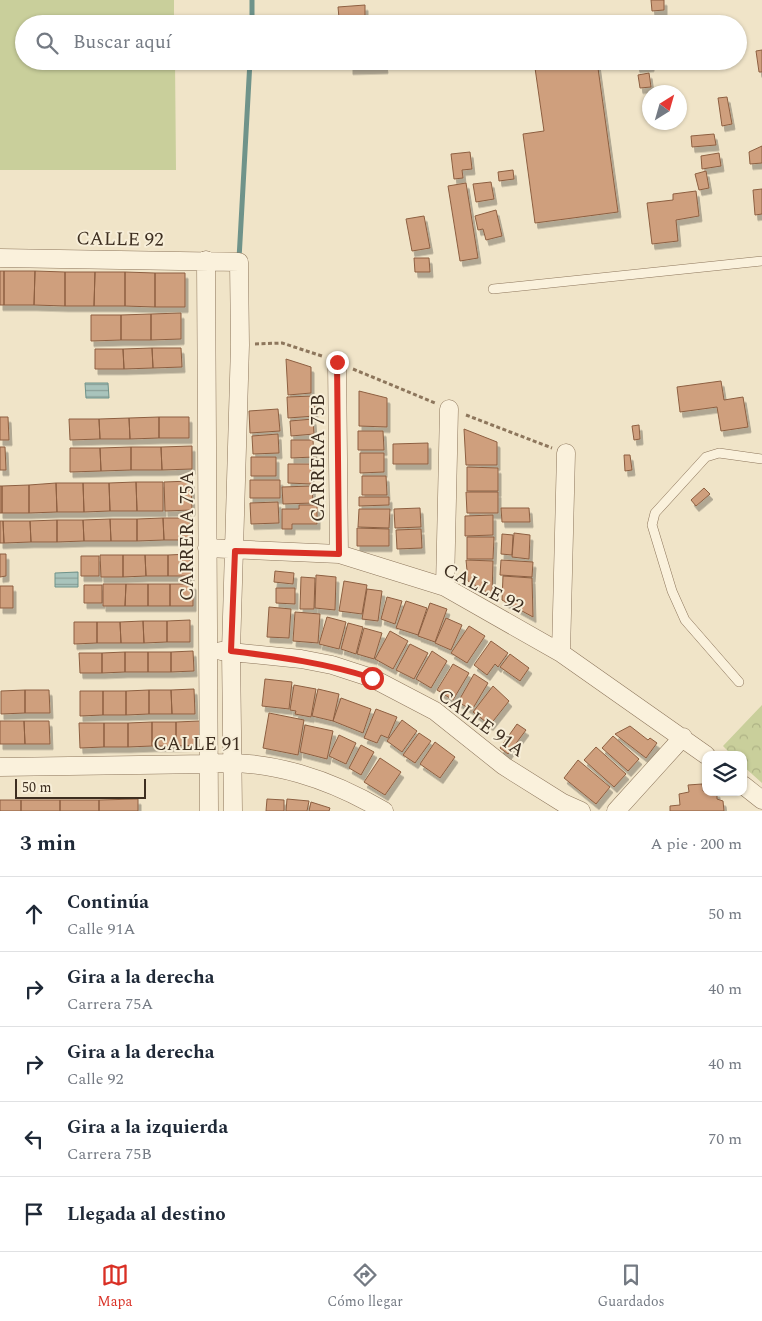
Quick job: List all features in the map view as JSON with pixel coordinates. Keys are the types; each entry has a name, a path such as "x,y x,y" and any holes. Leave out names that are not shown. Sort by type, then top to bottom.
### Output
{"street":[{"name":"CALLE 92","path":"0,258 239,262 240,345"},
{"name":"CARRERA 75A","path":"206,260 208,811"},
{"path":"233,811 231,651 240,345"},
{"name":"CARRERA 75B","path":"337,362 339,554"},
{"path":"445,588 449,409"},
{"path":"561,653 566,453"},
{"name":"CALLE 92","path":"207,548 235,551 339,554 445,588 561,653 702,752"},
{"name":"CALLE 91A","path":"208,652 231,651 301,659 332,665 372,678 435,711 504,766 564,804 581,811"},
{"path":"616,811 683,737"},
{"name":"CALLE 91","path":"0,767 208,764 233,761 296,772 351,791 384,811"},
{"path":"747,788 762,800"}],"lane":[{"path":"493,289 762,261"},
{"path":"739,682 685,620 672,591 652,525 655,513 706,457 719,453 762,459"}],"path":[{"path":"240,345 282,343 302,348 449,409 566,453"}],"green space":[{"path":"0,0 174,0 174,15 15,15 15,70 175,70 176,170 0,170"},
{"path":"762,705 762,783 747,770 747,751 728,751 723,746"}],"water":[{"path":"85,383 108,383 109,398 86,398"},
{"path":"78,572 78,587 55,587 55,573"}],"building":[{"path":"651,0 664,0 664,10 652,11"},
{"path":"365,5 365,15 339,15 338,7"},
{"path":"762,50 762,72 759,72 756,51"},
{"path":"535,70 598,70 618,212 535,223 523,134 544,131"},
{"path":"649,73 651,85 642,85 642,88 640,88 638,75"},
{"path":"727,97 732,124 722,126 718,98"},
{"path":"714,134 716,145 692,147 691,136"},
{"path":"762,146 762,163 750,164 749,152"},
{"path":"470,152 472,169 462,170 463,178 454,179 451,154"},
{"path":"719,153 721,166 702,169 701,156"},
{"path":"513,170 514,179 499,181 498,172"},
{"path":"706,171 709,188 699,190 695,174"},
{"path":"491,182 494,199 476,202 473,184"},
{"path":"466,183 478,258 460,261 448,186"},
{"path":"762,189 762,214 755,215 753,190"},
{"path":"696,191 699,216 676,220 678,241 652,244 647,203 673,200 673,194"},
{"path":"496,210 502,236 486,240 483,229 478,230 475,216"},
{"path":"424,216 430,248 412,251 406,219"},
{"path":"414,258 429,258 430,272 415,272"},
{"path":"0,271 4,271 4,305 0,305"},
{"path":"4,271 35,271 34,305 4,305"},
{"path":"35,271 65,272 65,306 34,305"},
{"path":"65,272 95,272 94,306 65,306"},
{"path":"95,272 125,272 125,306 94,306"},
{"path":"125,272 155,273 155,307 125,306"},
{"path":"155,273 185,273 185,307 155,307"},
{"path":"181,313 181,339 151,340 151,314"},
{"path":"151,314 151,340 121,340 121,315"},
{"path":"91,315 121,315 121,340 91,341"},
{"path":"152,348 181,348 182,367 153,368"},
{"path":"152,348 153,368 124,369 123,349"},
{"path":"95,349 123,349 124,369 95,369"},
{"path":"286,359 311,367 311,393 288,395"},
{"path":"721,381 724,400 743,397 748,427 721,431 717,407 680,412 677,387"},
{"path":"359,391 387,398 387,427 359,426"},
{"path":"314,396 315,416 288,418 287,397"},
{"path":"278,409 280,431 250,433 249,411"},
{"path":"0,417 8,417 9,440 0,440"},
{"path":"159,417 189,417 189,438 159,438"},
{"path":"159,417 159,438 130,439 129,418"},
{"path":"129,418 130,439 100,439 99,419"},
{"path":"69,419 99,419 100,439 70,440"},
{"path":"313,419 314,434 291,436 290,421"},
{"path":"639,425 640,439 634,440 632,426"},
{"path":"464,429 497,442 497,465 466,465"},
{"path":"358,431 383,431 384,450 358,450"},
{"path":"278,434 279,453 253,454 252,436"},
{"path":"291,440 313,440 314,457 291,458"},
{"path":"428,443 428,464 393,464 393,444"},
{"path":"192,446 192,469 162,470 161,447"},
{"path":"0,447 5,447 6,470 0,470"},
{"path":"131,447 161,447 162,470 131,470"},
{"path":"131,447 131,470 101,471 100,448"},
{"path":"70,448 100,448 101,471 70,472"},
{"path":"360,453 384,453 384,472 360,473"},
{"path":"624,455 630,455 632,470 625,471"},
{"path":"251,457 276,457 276,476 251,476"},
{"path":"288,464 311,464 311,484 288,483"},
{"path":"467,467 498,468 498,491 467,491"},
{"path":"362,476 386,476 387,495 362,495"},
{"path":"250,480 280,480 280,498 250,498"},
{"path":"191,481 192,510 165,511 164,482"},
{"path":"136,482 163,482 163,511 137,511"},
{"path":"136,482 137,511 110,511 109,483"},
{"path":"56,483 83,483 84,512 57,512"},
{"path":"56,483 57,512 29,513 29,485"},
{"path":"83,483 109,483 110,511 84,512"},
{"path":"29,485 29,513 2,513 2,486"},
{"path":"0,486 2,486 2,513 0,513"},
{"path":"312,486 313,503 283,504 282,487"},
{"path":"704,488 710,494 696,506 691,500"},
{"path":"466,492 498,492 498,513 467,513"},
{"path":"359,497 389,497 389,505 359,506"},
{"path":"278,502 279,523 251,524 250,503"},
{"path":"299,505 317,505 317,524 292,524 292,529 282,529 282,509 299,509"},
{"path":"420,508 421,527 395,528 394,509"},
{"path":"501,508 529,508 530,522 502,522"},
{"path":"359,509 390,509 389,528 358,527"},
{"path":"493,515 493,535 465,536 465,516"},
{"path":"163,518 190,518 190,540 164,540"},
{"path":"163,518 164,540 137,541 137,519"},
{"path":"110,519 137,519 137,541 111,541"},
{"path":"110,519 111,541 84,541 83,520"},
{"path":"57,520 83,520 84,541 57,542"},
{"path":"57,520 57,542 31,542 30,521"},
{"path":"0,521 3,521 4,543 0,543"},
{"path":"3,521 30,521 31,542 4,543"},
{"path":"357,528 389,529 389,546 357,546"},
{"path":"421,529 422,548 397,549 396,530"},
{"path":"514,533 530,535 529,559 512,557"},
{"path":"502,534 513,535 512,555 501,554"},
{"path":"467,537 494,537 493,559 467,559"},
{"path":"0,554 6,554 6,576 0,577"},
{"path":"190,554 191,576 168,576 168,555"},
{"path":"100,555 123,555 123,577 101,577"},
{"path":"123,555 145,555 146,576 123,577"},
{"path":"145,555 168,555 168,576 146,576"},
{"path":"81,556 99,556 99,576 81,576"},
{"path":"466,560 493,561 492,595 468,581"},
{"path":"501,560 533,562 532,577 500,575"},
{"path":"275,571 294,573 293,584 274,582"},
{"path":"316,575 336,577 335,610 315,608"},
{"path":"503,576 532,578 533,617 502,600"},
{"path":"301,577 315,578 314,609 300,609"},
{"path":"344,581 367,585 362,614 339,611"},
{"path":"103,584 126,584 125,606 103,606"},
{"path":"126,584 148,584 148,606 125,606"},
{"path":"148,584 170,584 170,606 148,606"},
{"path":"170,584 193,584 193,606 170,606"},
{"path":"84,585 102,585 102,603 84,603"},
{"path":"0,586 13,586 13,608 0,608"},
{"path":"276,588 295,588 295,604 276,603"},
{"path":"367,589 382,591 378,621 362,619"},
{"path":"387,597 402,601 395,624 381,619"},
{"path":"406,601 427,608 418,635 396,628"},
{"path":"430,603 447,609 435,642 418,636"},
{"path":"269,607 291,609 289,638 267,637"},
{"path":"295,612 320,614 318,643 293,641"},
{"path":"327,617 346,622 339,649 319,644"},
{"path":"446,618 462,625 451,650 435,643"},
{"path":"190,620 190,642 167,642 167,621"},
{"path":"143,621 167,621 167,642 144,643"},
{"path":"143,621 144,643 121,643 120,622"},
{"path":"74,622 97,622 97,643 74,644"},
{"path":"97,622 120,622 121,643 97,643"},
{"path":"348,623 363,627 356,654 341,649"},
{"path":"469,626 485,636 467,663 451,653"},
{"path":"364,628 382,633 374,659 357,654"},
{"path":"390,631 408,641 393,669 375,659"},
{"path":"491,641 508,653 498,667 495,664 487,675 474,665"},
{"path":"410,644 428,653 414,679 396,670"},
{"path":"193,651 194,671 171,672 171,652"},
{"path":"432,651 447,661 431,688 416,679"},
{"path":"125,652 148,652 148,672 125,672"},
{"path":"125,652 125,672 102,673 102,653"},
{"path":"148,652 171,652 171,672 148,672"},
{"path":"79,653 102,653 102,673 80,673"},
{"path":"510,654 529,668 520,681 500,667"},
{"path":"453,664 469,673 453,700 437,690"},
{"path":"474,674 488,683 472,710 458,702"},
{"path":"265,679 292,682 289,709 262,706"},
{"path":"294,685 316,689 311,717 295,714 296,711 290,710"},
{"path":"493,686 509,701 490,725 473,712"},
{"path":"194,689 195,714 172,714 171,690"},
{"path":"318,689 339,694 333,721 312,716"},
{"path":"25,690 49,690 50,713 25,713"},
{"path":"25,690 25,713 1,714 1,691"},
{"path":"149,690 171,690 172,714 149,714"},
{"path":"149,690 149,714 126,715 126,691"},
{"path":"80,691 103,691 103,715 80,716"},
{"path":"103,691 126,691 126,715 103,715"},
{"path":"341,698 371,709 363,733 333,721"},
{"path":"376,709 397,717 388,738 381,735 377,743 364,738"},
{"path":"269,713 304,720 298,755 263,748"},
{"path":"402,720 417,731 402,752 387,741"},
{"path":"0,721 24,721 25,744 0,744"},
{"path":"24,721 49,721 50,744 25,744"},
{"path":"200,721 201,745 176,746 176,722"},
{"path":"152,722 176,722 176,746 152,746"},
{"path":"152,722 152,746 128,747 128,723"},
{"path":"79,723 104,723 104,747 80,748"},
{"path":"104,723 128,723 128,747 104,747"},
{"path":"517,724 526,730 508,754 500,748"},
{"path":"305,725 333,731 327,759 300,752"},
{"path":"630,726 648,740 650,738 657,743 646,758 615,734"},
{"path":"419,733 431,741 415,763 403,755"},
{"path":"339,735 356,743 346,764 329,756"},
{"path":"613,736 639,759 628,771 602,748"},
{"path":"435,742 455,757 440,778 420,764"},
{"path":"361,745 374,752 361,775 349,768"},
{"path":"596,747 626,774 614,787 584,760"},
{"path":"380,758 401,772 385,795 364,782"},
{"path":"578,760 610,787 596,804 564,778"},
{"path":"702,784 702,796 717,796 717,799 723,801 724,811 670,811 670,806 680,805 679,794 689,792 688,785"},
{"path":"138,799 138,811 99,811 99,800"},
{"path":"267,799 284,800 284,811 266,811"},
{"path":"287,799 309,801 307,811 286,811"},
{"path":"0,800 21,800 21,811 0,811"},
{"path":"21,800 60,800 60,811 21,811"},
{"path":"60,800 99,800 99,811 60,811"},
{"path":"311,802 330,808 329,811 309,811"}],"waterway":[{"path":"252,0 252,15"},
{"path":"239,259 250,70"}],"route":[{"path":"337,362 339,554 235,551 231,651 301,659 332,665 372,678"}]}
